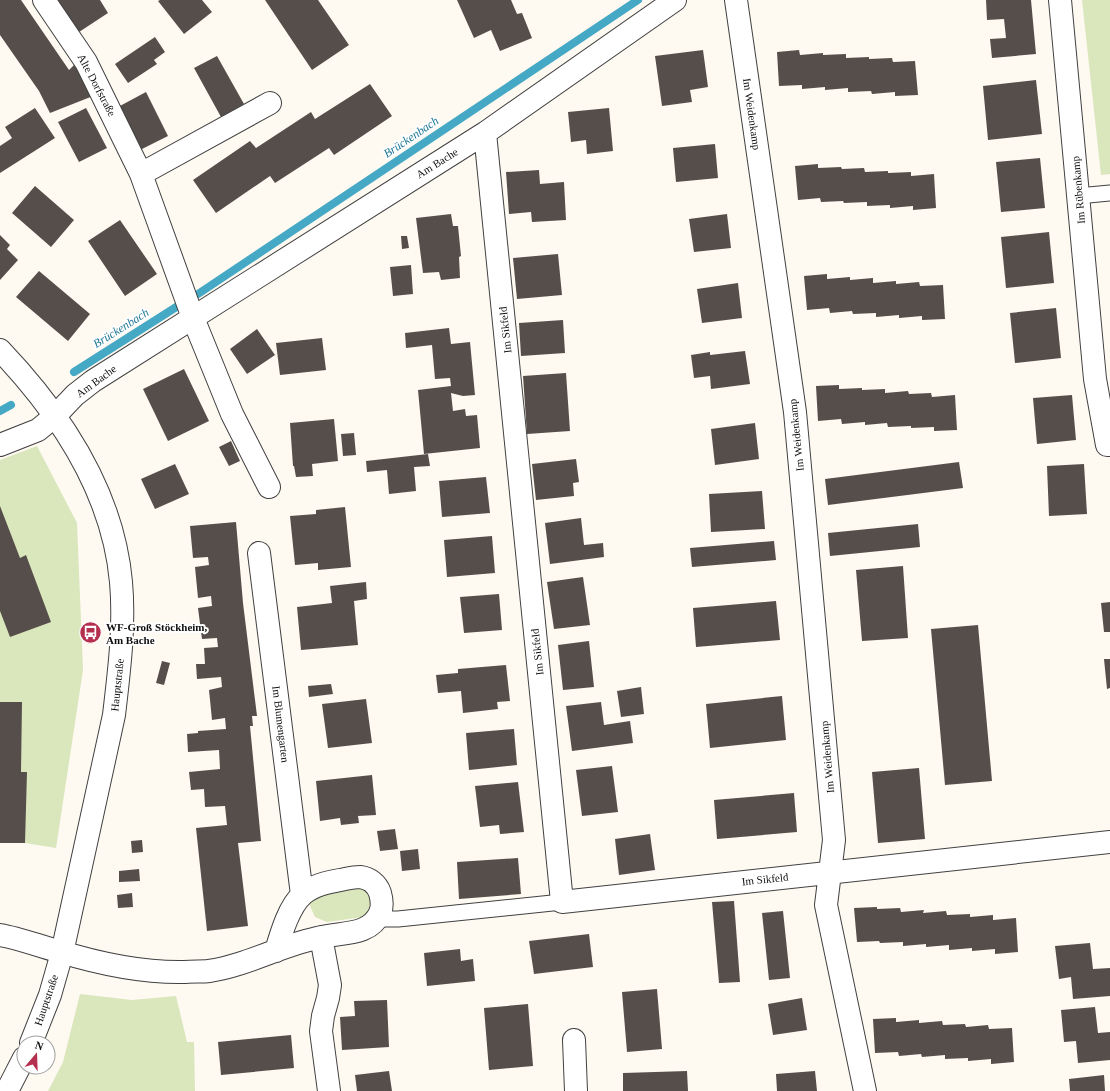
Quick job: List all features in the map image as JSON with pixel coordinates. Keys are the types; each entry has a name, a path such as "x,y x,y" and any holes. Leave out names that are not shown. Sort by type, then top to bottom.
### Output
{"street":[{"name":"Alte Dorfstraße","path":"44,0 86,62 141,174 193,318"},
{"name":"Am Bache","path":"0,445 38,430 56,416 75,395 93,381 485,133 675,0"},
{"name":"Im Weidenkamp","path":"736,0 795,412 834,840 826,905 865,1091"},
{"name":"Im Rübenkamp","path":"1060,0 1078,196 1103,378 1106,445 1110,445"},
{"path":"141,174 270,102"},
{"name":"Im Sikfeld","path":"485,133 562,902 831,872"},
{"path":"193,318 232,414 269,487"},
{"name":"Hauptstraße","path":"0,350 56,416 89,471 102,499 118,555 122,583 119,677 114,715 62,952 50,995 34,1035"},
{"name":"Im Blumengarten","path":"259,553 302,895"},
{"path":"831,872 1110,842"},
{"path":"0,935 108,965 136,970 170,972 209,971 240,964 321,937 367,928 377,919 382,909 382,899 379,889 368,879 359,877 322,884 302,895 287,919 276,951"},
{"path":"321,937 330,985 321,1031 329,1091"},
{"path":"574,1040 576,1091"},
{"path":"7,1091 16,1074"}],"lane":[{"path":"1078,196 1110,193"},
{"path":"377,919 398,919 562,902"}],"green space":[{"path":"1082,0 1110,0 1110,174 1101,175"},
{"path":"37,446 77,523 83,670 56,848 25,843 0,843 0,460"},
{"path":"354,887 363,889 369,894 370,897 370,911 363,917 327,922 315,917 310,906 311,897"},
{"path":"80,994 132,1000 176,996 187,1042 194,1042 195,1091 48,1091 63,1062"}],"building":[{"path":"0,0 21,0 69,70 74,65 93,96 50,113 39,91 0,35"},
{"path":"50,0 100,0 108,13 73,36"},
{"path":"202,0 212,12 184,34 158,1"},
{"path":"265,0 318,0 349,45 312,70"},
{"path":"457,0 511,0 517,14 522,13 532,38 500,51 491,30 474,38"},
{"path":"986,0 1031,0 1036,54 992,58 990,39 1006,38 1004,19 987,20"},
{"path":"155,37 165,52 154,60 157,64 128,83 115,64"},
{"path":"703,50 708,87 690,90 692,102 662,106 655,56"},
{"path":"799,50 800,55 823,53 823,55 846,54 846,58 892,58 893,62 915,61 918,95 895,96 895,92 872,94 871,91 848,92 848,88 825,90 825,87 802,89 802,85 779,86 777,52"},
{"path":"217,56 244,104 221,117 194,68"},
{"path":"1036,80 1042,134 988,140 983,86"},
{"path":"370,84 392,116 334,155 329,148 275,183 270,176 216,213 193,180 250,141 256,148 311,112 315,119"},
{"path":"146,92 168,136 140,150 118,107"},
{"path":"35,108 55,138 0,173 0,146 12,138 5,127"},
{"path":"86,108 107,148 79,162 58,122"},
{"path":"609,108 613,151 587,154 586,140 571,142 568,112"},
{"path":"715,144 718,178 676,182 673,148"},
{"path":"1040,158 1045,208 1001,212 996,162"},
{"path":"818,164 818,168 864,168 865,172 888,171 888,173 911,172 911,176 934,174 936,208 913,210 913,206 890,208 890,205 867,206 867,202 821,202 820,198 798,200 795,166"},
{"path":"539,170 540,184 564,182 566,220 532,222 531,212 509,214 506,172"},
{"path":"35,186 74,220 51,247 12,213"},
{"path":"451,214 453,226 458,226 461,256 459,257 460,278 441,280 439,272 423,273 416,218"},
{"path":"727,214 731,248 694,252 689,219"},
{"path":"120,220 157,274 125,296 88,241"},
{"path":"1049,232 1054,283 1006,288 1001,237"},
{"path":"0,235 10,245 7,249 18,260 0,280"},
{"path":"401,236 407,236 409,248 402,249"},
{"path":"558,254 562,295 517,299 513,258"},
{"path":"411,265 413,294 393,296 390,267"},
{"path":"39,271 90,314 68,341 16,297"},
{"path":"827,274 827,279 850,277 850,280 873,278 873,283 896,281 896,284 919,282 920,286 943,285 945,319 922,320 922,316 899,318 899,315 876,317 876,313 853,314 852,311 830,313 829,308 807,310 804,276"},
{"path":"738,283 742,318 702,323 697,289"},
{"path":"1056,308 1061,358 1015,363 1010,313"},
{"path":"563,320 565,353 521,356 519,323"},
{"path":"449,328 451,344 470,342 475,395 463,396 451,393 453,411 465,409 466,416 477,415 480,448 424,454 418,390 451,386 450,378 435,379 432,345 406,348 405,333"},
{"path":"257,329 275,355 247,374 230,349"},
{"path":"322,338 326,370 280,375 276,343"},
{"path":"745,351 750,384 711,389 710,376 694,378 691,355 710,352 710,355"},
{"path":"184,369 209,421 168,441 143,389"},
{"path":"566,373 570,431 527,434 523,376"},
{"path":"839,385 839,389 885,389 885,393 908,391 909,394 931,393 932,397 955,395 957,430 934,431 934,427 911,428 911,426 888,427 887,423 865,425 865,422 842,424 841,419 818,421 816,386"},
{"path":"1072,395 1076,440 1037,444 1033,398"},
{"path":"334,419 338,461 312,464 313,476 296,477 293,466 290,423"},
{"path":"755,423 759,459 715,465 711,429"},
{"path":"354,433 356,455 343,456 341,434"},
{"path":"231,441 240,461 229,466 219,447"},
{"path":"428,454 430,466 414,467 416,491 389,494 387,470 367,472 366,461"},
{"path":"576,459 579,482 573,483 574,496 536,500 532,464"},
{"path":"959,462 963,488 828,505 825,479"},
{"path":"175,464 189,494 155,509 141,479"},
{"path":"1084,464 1087,514 1049,516 1047,466"},
{"path":"486,477 490,513 442,517 439,481"},
{"path":"762,491 765,529 711,532 709,494"},
{"path":"0,506 20,558 26,555 51,622 10,637 0,611"},
{"path":"345,507 351,567 318,570 318,563 295,565 290,516 316,514 316,510"},
{"path":"581,518 584,545 603,543 604,557 550,564 545,523"},
{"path":"236,522 243,603 257,716 252,716 253,726 250,726 261,841 238,843 248,926 207,931 196,828 227,825 225,806 205,807 204,789 191,790 189,772 220,769 219,750 188,752 187,734 198,733 198,731 226,729 225,718 212,720 209,690 222,687 221,677 197,679 196,664 205,664 204,648 218,647 217,638 202,639 198,608 212,606 211,596 198,598 195,567 209,565 208,557 193,558 190,526"},
{"path":"918,524 920,547 830,556 828,533"},
{"path":"492,536 495,573 447,577 444,540"},
{"path":"774,541 776,560 692,567 690,548"},
{"path":"903,566 908,638 862,641 856,570"},
{"path":"583,577 590,625 554,629 547,582"},
{"path":"366,582 367,599 354,601 358,645 301,650 297,607 332,603 330,586"},
{"path":"499,594 502,630 464,633 460,597"},
{"path":"776,601 780,640 696,647 693,608"},
{"path":"1110,602 1110,632 1104,632 1101,603"},
{"path":"978,625 992,781 945,785 931,629"},
{"path":"589,641 594,687 563,690 558,645"},
{"path":"1104,659 1110,659 1110,688 1107,689"},
{"path":"162,661 170,663 164,685 156,683"},
{"path":"506,665 510,701 497,702 498,709 463,713 461,691 438,693 436,675 458,673 458,669"},
{"path":"331,684 333,694 309,697 308,686"},
{"path":"641,687 644,714 621,717 617,691"},
{"path":"782,696 786,740 710,748 706,704"},
{"path":"366,699 372,743 328,748 322,704"},
{"path":"0,702 22,702 21,772 27,772 25,843 0,843"},
{"path":"601,702 604,725 630,721 633,743 572,751 566,706"},
{"path":"514,729 517,765 469,770 466,733"},
{"path":"612,766 618,812 582,816 576,770"},
{"path":"919,768 925,839 878,843 872,772"},
{"path":"372,775 376,815 358,816 359,823 341,825 340,818 320,821 316,781"},
{"path":"518,782 524,832 500,834 499,825 480,827 475,786"},
{"path":"794,793 797,832 717,839 714,800"},
{"path":"395,829 398,849 380,851 377,831"},
{"path":"650,834 655,870 619,875 615,839"},
{"path":"142,840 143,852 132,853 131,841"},
{"path":"418,849 420,869 402,871 400,851"},
{"path":"518,858 521,894 459,899 457,862"},
{"path":"139,869 140,881 119,882 119,871"},
{"path":"132,893 133,907 118,908 117,895"},
{"path":"734,901 740,982 719,983 712,902"},
{"path":"877,907 877,909 900,908 901,912 924,910 923,913 946,911 947,915 970,914 970,917 993,915 993,920 1016,918 1018,952 995,954 995,949 972,951 972,948 949,950 949,945 926,947 926,944 903,946 903,942 857,942 854,908"},
{"path":"783,911 790,978 769,980 762,913"},
{"path":"589,934 593,967 534,974 529,941"},
{"path":"1090,943 1093,969 1110,968 1110,996 1073,999 1071,977 1059,979 1055,946"},
{"path":"460,949 461,961 473,959 475,981 427,986 424,953"},
{"path":"657,989 662,1049 627,1052 622,992"},
{"path":"802,998 807,1030 773,1035 768,1004"},
{"path":"387,1000 389,1047 342,1050 340,1017 355,1016 354,1001"},
{"path":"528,1004 533,1066 489,1070 484,1008"},
{"path":"1095,1007 1098,1033 1110,1032 1110,1060 1078,1063 1076,1041 1064,1042 1061,1010"},
{"path":"896,1018 896,1022 919,1020 919,1023 942,1021 943,1025 965,1024 966,1027 988,1025 989,1029 1012,1028 1014,1062 991,1064 991,1059 968,1061 968,1058 945,1059 945,1055 922,1057 921,1054 899,1056 898,1052 875,1053 873,1019"},
{"path":"291,1035 294,1068 221,1075 218,1042"},
{"path":"389,1071 392,1091 357,1091 355,1075"},
{"path":"687,1071 688,1091 623,1091 623,1073"},
{"path":"815,1071 817,1091 777,1091 776,1074"},
{"path":"1104,1075 1105,1091 1070,1091 1069,1079"}],"waterway":[{"name":"Brückenbach","path":"198,294 638,0"},
{"name":"Brückenbach","path":"74,372 181,304"},
{"name":"Brückenbach","path":"0,411 11,405"}],"place":[{"name":"WF-Groß Stöckheim, Am Bache","path":"90,633"}]}
